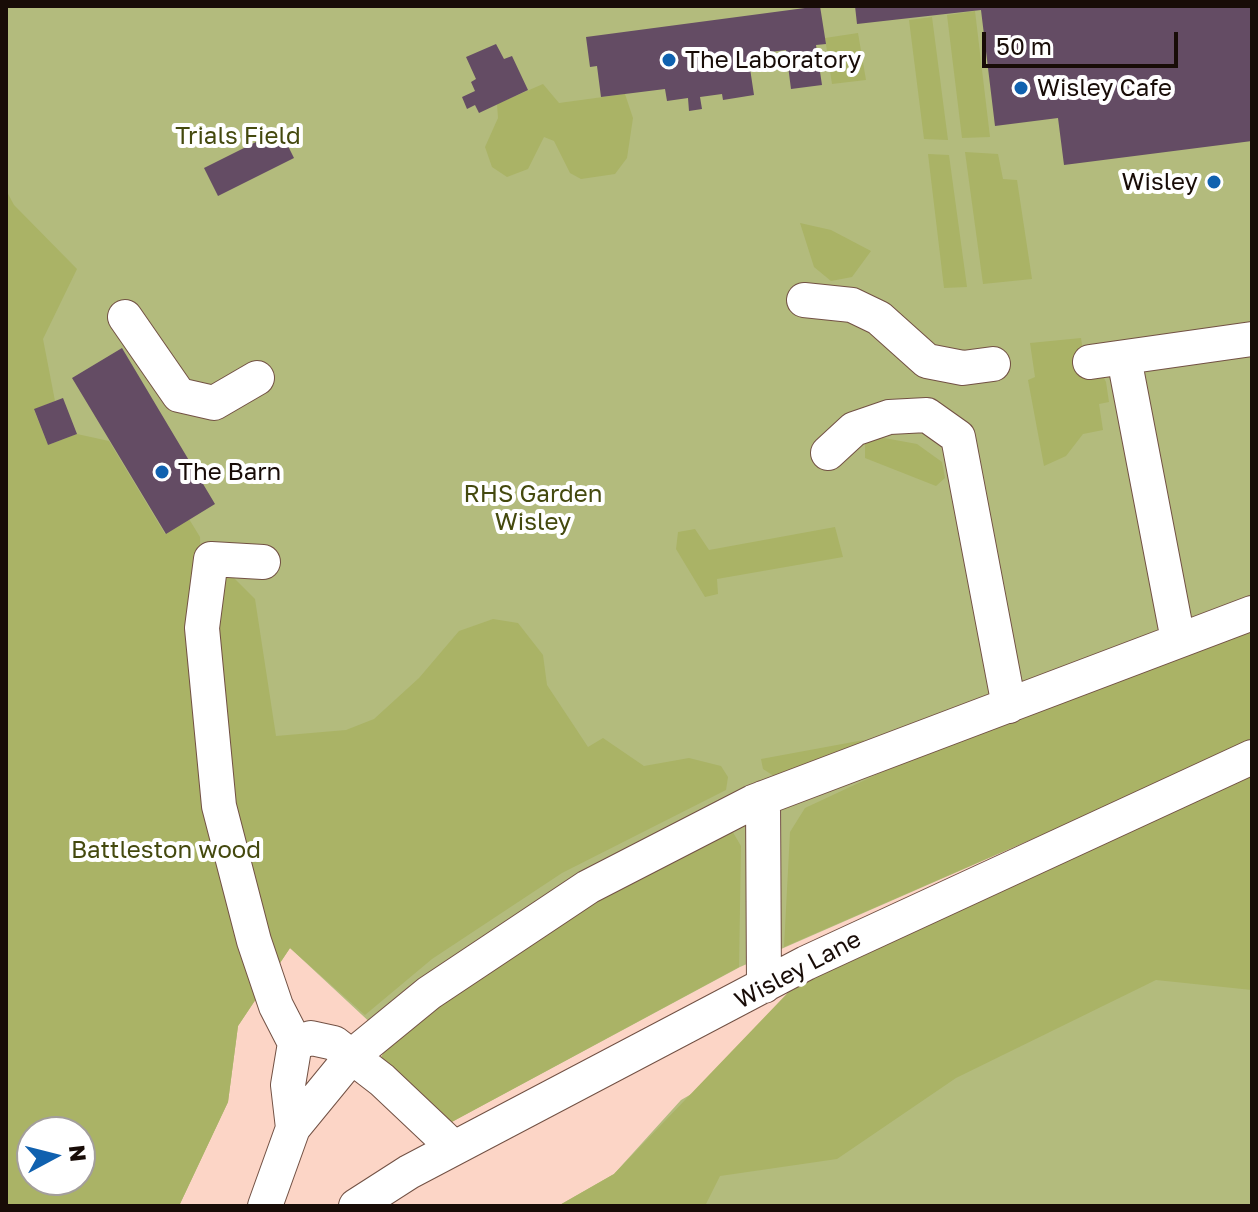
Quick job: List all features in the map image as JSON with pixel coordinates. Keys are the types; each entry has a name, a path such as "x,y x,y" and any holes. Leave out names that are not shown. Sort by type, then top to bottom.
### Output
{"street":[{"path":"804,300 852,305 879,318 927,361 963,368 993,364"},
{"path":"125,317 179,395 214,403 257,378"},
{"path":"1090,362 1252,339"},
{"path":"1124,358 1178,640"},
{"path":"828,453 854,429 889,417 927,415 958,437 1009,706"},
{"path":"263,562 211,559 202,628 207,706 219,806 254,941 276,1006 295,1043 288,1085 293,1128"},
{"path":"265,1206 293,1128 352,1056 429,993 588,887 763,798 1252,613"},
{"name":"Wisley Lane","path":"356,1206 454,1148 867,934 1252,757"},
{"path":"763,798 764,986"},
{"path":"295,1043 323,1039 352,1056 454,1148"}],"green space":[{"name":"RHS Garden Wisley","path":"6,6 1252,6 1252,743 740,967 448,1124 390,1041 290,948 238,1026 228,1102 179,1206 6,1206"},
{"path":"975,11 990,137 962,138 947,15"},
{"path":"932,17 948,140 924,139 909,20"},
{"path":"858,33 866,80 832,84 825,38"},
{"path":"543,84 559,103 625,94 633,118 627,158 615,174 581,179 570,173 554,141 544,137 528,169 507,177 492,167 485,147 498,118 497,104"},
{"path":"965,152 998,154 1003,179 1017,180 1032,279 983,284"},
{"path":"928,154 949,155 967,287 944,288"},
{"name":"Battleston wood","path":"6,190 14,205 77,269 43,339 55,401 34,410 48,445 77,434 109,441 165,534 189,519 200,537 201,570 230,574 255,599 276,736 346,730 374,719 419,678 459,631 493,619 518,623 543,655 547,685 588,747 603,738 644,766 689,758 721,766 728,777 726,790 562,873 432,959 365,1015 290,948 238,1026 228,1102 179,1206 6,1206"},
{"path":"800,223 831,230 871,251 852,277 831,281 814,267"},
{"path":"1081,338 1086,371 1103,376 1106,382 1109,402 1099,404 1103,430 1083,434 1066,456 1044,466 1028,380 1035,377 1030,343"},
{"path":"884,438 917,444 942,462 945,478 936,486 865,458 865,441"},
{"path":"835,527 843,557 717,579 718,594 705,597 676,549 678,532 695,529 709,550"},
{"path":"1252,631 1252,743 784,947 790,832 805,808 927,751"},
{"path":"864,740 854,758 777,778 763,769 761,759"},
{"path":"1252,772 1252,1206 558,1206 614,1174 681,1100"},
{"path":"1252,772 1252,990 1156,980 956,1078 837,1159 720,1176 705,1206 558,1206 614,1174 801,979"},
{"path":"731,829 741,846 739,967 448,1124 378,1062 390,1042 498,962 600,896"}],"building":[{"name":"The Laboratory","path":"820,6 826,44 816,45 822,85 791,89 786,50 748,55 754,95 723,100 722,94 700,97 702,109 689,111 688,98 667,101 665,89 601,97 597,66 590,67 586,37"},
{"path":"855,6 1250,6 1252,141 1064,165 1058,118 995,126 981,10 857,24"},
{"path":"496,44 504,59 512,56 528,90 479,113 475,105 467,109 462,97 475,91 471,82 476,79 466,57"},
{"path":"280,130 294,158 218,196 204,168"},
{"name":"The Barn","path":"122,348 215,504 166,534 72,378"},
{"path":"63,398 77,434 48,445 34,409"}],"place":[{"name":"The Laboratory","path":"669,60"},
{"name":"Wisley Cafe","path":"1021,88"},
{"name":"Wisley","path":"1214,182"},
{"name":"The Barn","path":"162,472"}],"park label":[{"name":"Trials Field","path":"238,136"}]}
